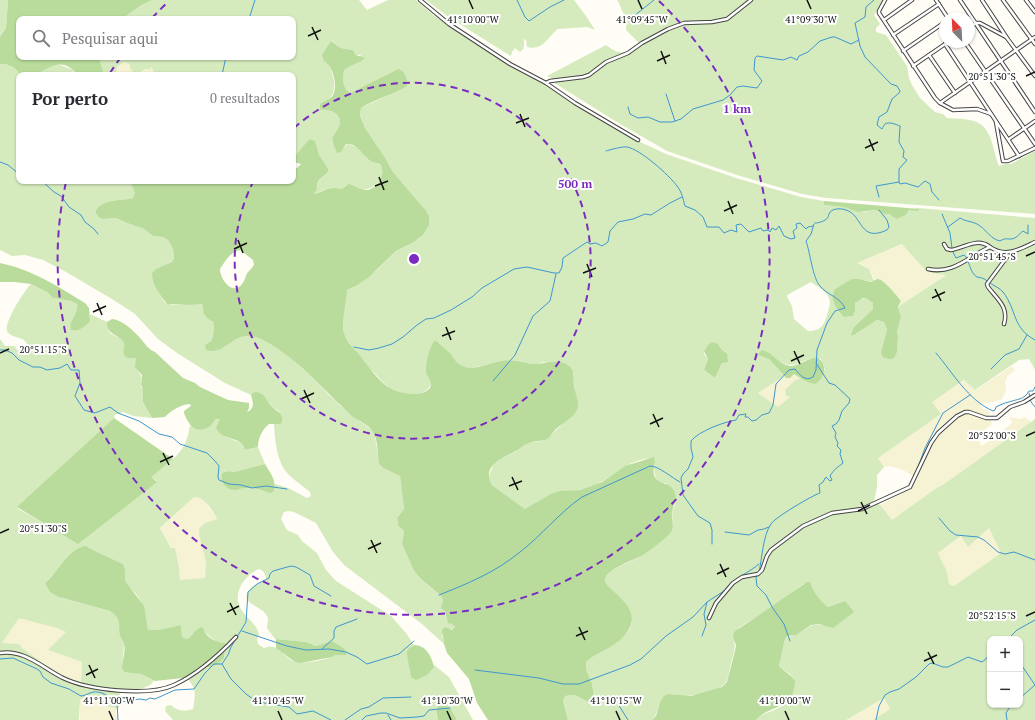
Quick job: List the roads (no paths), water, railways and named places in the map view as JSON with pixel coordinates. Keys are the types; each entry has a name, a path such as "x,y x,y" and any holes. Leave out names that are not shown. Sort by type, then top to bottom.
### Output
{"street":[{"path":"420,0 449,24 510,64 546,83 575,103 638,140"},
{"path":"546,83 550,81 589,75 606,62 628,53 642,43 668,29 684,23 712,22 727,19 751,0"},
{"path":"885,0 879,13 935,98 940,103 953,110 977,108 992,114"},
{"path":"884,20 912,0"},
{"path":"936,0 944,12"},
{"path":"960,0 1035,112"},
{"path":"982,0 1007,38 1035,76"},
{"path":"1004,0 1035,44"},
{"path":"1026,0 1035,12"},
{"path":"894,35 939,4"},
{"path":"976,23 982,24 1007,38"},
{"path":"903,51 939,26"},
{"path":"940,103 1035,37"},
{"path":"913,66 940,48"},
{"path":"950,48 970,82 1019,156"},
{"path":"969,48 1035,144"},
{"path":"929,55 955,93"},
{"path":"996,121 1002,159 1005,162 1008,162 1035,148"},
{"path":"1009,139 1035,121"},
{"path":"944,244 947,249 951,250 972,243 984,244 998,251 1010,252 1016,251 1035,242"},
{"path":"928,269 940,271 950,268 990,247"},
{"path":"1004,324 1006,312 987,284 1010,252"},
{"path":"709,618 716,603 732,583 739,578 760,572 771,550 803,526 832,513 862,509 910,487 931,442 938,433 957,416 965,412 969,412 994,419 999,417 1010,407 1021,404 1035,395"},
{"path":"0,653 10,652 23,654 65,679 104,690 149,690 169,687 183,680 215,659 236,637"}],"waterway":[{"path":"250,16 255,0"},
{"path":"517,0 525,17 529,21 550,7 564,0"},
{"path":"629,20 654,0"},
{"path":"874,0 866,7 865,17 855,23 860,46 865,57 891,84 897,86 900,91 892,99 887,112 879,117 877,125 882,129 887,123 900,126 899,142 904,151 903,157 907,160 899,169 899,182"},
{"path":"628,107 630,114 638,118 648,117 660,122 672,122 681,119 693,109 723,100 737,87 743,86 757,88 762,81 754,70 755,58 757,56 783,60 791,57 797,60 799,56 808,52 820,41 832,37 851,44 859,40"},
{"path":"223,72 225,60"},
{"path":"666,94 675,121"},
{"path":"606,151 627,147 646,157 673,181 680,191 685,206 695,210 703,217 707,227 719,227 724,233 731,230 737,232 736,225 741,224 749,232 761,228 763,231 768,230 770,232 772,228 776,230 779,226 784,236 791,239 795,238 793,231 797,228 796,224 800,223 806,229 813,226"},
{"path":"0,162 8,165 16,172"},
{"path":"879,197 876,186 899,182 900,184 905,183 918,187 925,181 930,184 932,192 939,200"},
{"path":"45,184 61,196 69,207 81,215 85,222 98,234"},
{"path":"354,347 369,350 392,344 426,319 434,318 451,310 472,297 482,288 514,269 527,267 559,273 562,267 563,258 587,242 590,244 596,243 602,246 608,242 610,231 618,222 633,219 645,214 651,215 682,197"},
{"path":"815,223 826,220 830,212 836,209 842,209 856,217 866,231 878,233 887,230 889,227 887,220 879,210"},
{"path":"942,214 950,233 952,248"},
{"path":"948,227 960,218 978,224 992,237 1000,241 1014,238 1023,231 1028,234 1028,225"},
{"path":"712,544 712,530 710,523 698,516 683,495 681,478 688,469 693,457 691,441 706,430 736,420 739,415 746,414 745,417 748,417 752,421 769,413 773,405 776,384 789,370 795,369 808,379 813,377 816,370 817,350 827,323 835,311 845,308 840,301 823,289 815,278 806,241 811,234 814,224"},
{"path":"953,252 956,258 964,255 967,258"},
{"path":"968,261 975,276 987,281"},
{"path":"493,381 515,355 533,316 550,301 556,274"},
{"path":"990,283 1003,292 1011,305 1018,324 1022,330 1035,340"},
{"path":"991,369 1005,355 1019,349 1027,335"},
{"path":"0,350 5,350 12,353 19,360 33,367 40,367 47,370 60,368 67,364 71,370 79,370 80,383 75,396 84,410 95,413 110,407 118,413 139,421 159,434 172,437 180,444 207,453 219,466 219,480 229,484 252,488 266,486 287,489"},
{"path":"936,353 968,393 984,406 993,411 996,407 1023,398 1029,391 1033,391 1035,387"},
{"path":"759,572 764,541 771,524 794,507 820,493 819,485 826,477 830,481 832,480 830,476 836,468 843,463 840,454 841,450 837,446 838,443 835,437 836,433 832,426 839,420 842,411 849,403 850,399 835,385 829,383 816,363"},
{"path":"1029,393 1031,402 1035,407"},
{"path":"918,467 925,448 943,413 970,395"},
{"path":"439,595 481,577 501,566 528,545 582,497 650,466 661,470 680,482"},
{"path":"939,518 950,531 956,535 978,537 998,552 1005,554 1014,552 1035,560"},
{"path":"725,532 749,535 758,530 769,527"},
{"path":"730,585 759,564"},
{"path":"222,664 246,622 248,592 257,584 269,578 273,571 291,566 296,567 310,575 314,586 331,596"},
{"path":"757,575 757,586 766,595 772,607 784,624 790,641"},
{"path":"475,670 539,678 563,684 579,684 630,665 641,659 666,636 693,617 707,602 727,589"},
{"path":"702,636 706,625 704,614 707,602"},
{"path":"322,649 334,638 334,631 336,627 357,619"},
{"path":"1011,636 1017,630 1035,620"},
{"path":"242,631 287,646 306,650 329,649 346,652 367,664 399,654 414,641"},
{"path":"876,720 879,706 885,695 899,689 916,677 929,664 932,663 943,667 948,667 968,657 982,662 987,657"},
{"path":"0,659 13,658 37,669 43,677 51,683 69,689 81,696 93,692 102,693 111,700 111,703 139,699 155,699 175,690 194,689 205,673 214,664 221,664"},
{"path":"222,664 231,679 246,694 258,702 289,707 297,714 313,711 331,720"},
{"path":"1023,667 1035,685"},
{"path":"1023,695 1035,685"},
{"path":"345,720 361,709 369,707 383,698 411,697"},
{"path":"117,703 118,720"},
{"path":"618,704 628,720"},
{"path":"362,720 366,716 381,713 386,713 400,718 417,717 424,716 429,710 450,708"},
{"path":"1007,720 1006,713 1009,708"},
{"path":"388,715 391,720"}]}
